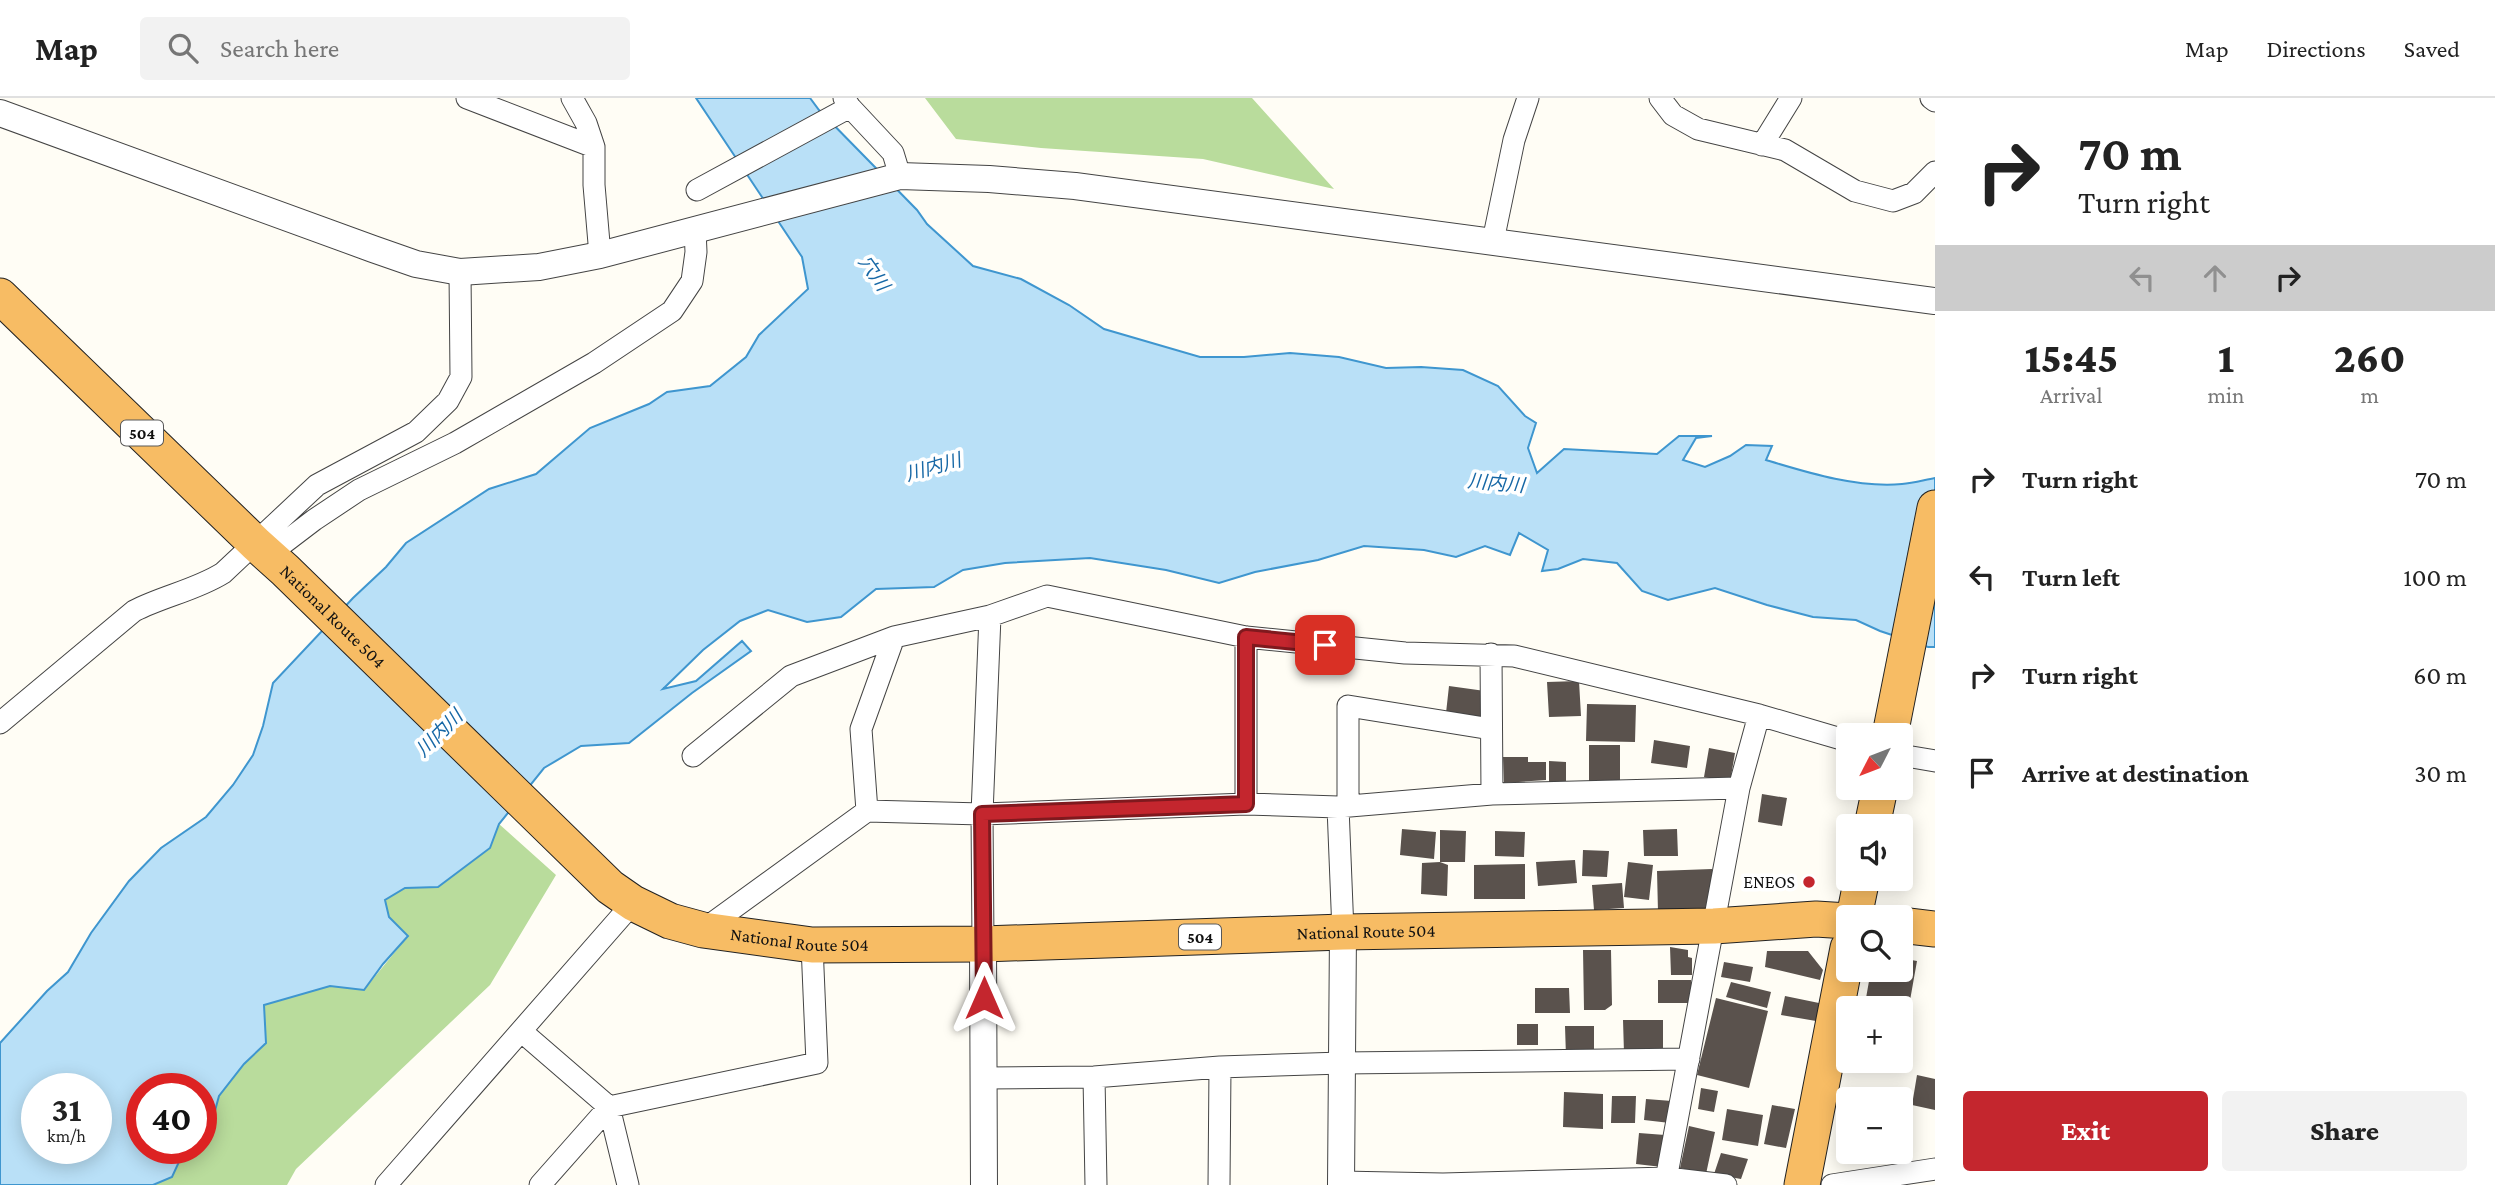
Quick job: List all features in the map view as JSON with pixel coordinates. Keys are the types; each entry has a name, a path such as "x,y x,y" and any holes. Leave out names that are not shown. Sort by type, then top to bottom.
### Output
{"highway":[{"name":"National Route 504","path":"0,296 575,855 610,887 633,903 670,921 704,930 812,945 983,944 1343,932 1714,926 1816,919 1836,920"},
{"path":"1892,723 1935,508"},
{"path":"1913,926 1935,929"},
{"path":"1802,1185 1841,982"}],"street":[{"path":"467,98 594,147"},
{"path":"572,98 586,123 594,147 594,185 600,255"},
{"path":"1493,242 1514,140 1528,98"},
{"path":"1660,98 1674,115 1698,129 1785,150 1855,191 1893,201 1914,193 1935,172"},
{"path":"1762,145 1791,98"},
{"path":"698,190 844,107 893,153 900,176"},
{"path":"0,113 384,253 416,264 460,272 539,267 600,255 900,176 1075,186 1935,302"},
{"path":"0,723 134,611 158,599 270,556 314,520 359,490 466,436 594,363 672,312 692,281 696,252 695,230"},
{"path":"270,556 317,485 416,432 448,401 461,377 460,272"},
{"path":"693,756 791,676 894,637 990,616 1047,596 1246,637 1405,653 1514,656 1759,715 1836,737"},
{"path":"984,1185 982,814 990,616"},
{"path":"867,811 861,729 894,637"},
{"path":"1246,637 1246,804"},
{"path":"1491,654 1492,794"},
{"path":"1492,729 1348,706 1343,806 1341,1184 1666,1181 1726,1185"},
{"path":"1666,1181 1739,788 1759,715"},
{"path":"1913,757 1935,761"},
{"path":"704,930 867,811 982,814 1246,804 1343,806 1492,794 1739,788"},
{"path":"386,1185 633,903"},
{"path":"540,1185 609,1107 817,1063 812,945"},
{"path":"521,1031 609,1107 628,1185"},
{"path":"984,1078 1094,1077 1220,1067 1342,1063 1689,1059"},
{"path":"1219,1185 1220,1067"},
{"path":"1094,1077 1096,1185"},
{"path":"1832,1185 1935,1169"}],"green space":[{"path":"925,98 1252,98 1334,189 1203,159 1041,148 956,139"},
{"path":"499,824 556,875 490,985 296,1169 287,1185 153,1185 172,1177 178,1164 217,1164 218,1096 244,1064 266,1043 264,1005 330,986 364,990 408,936 389,917 384,900 405,888 438,887 490,848"}],"water":[{"path":"696,98 810,98 917,210 927,224 973,266 1021,279 1069,305 1104,329 1200,357 1290,353 1339,357 1386,368 1463,370 1498,386 1525,416 1536,423 1528,448 1537,473 1564,449 1657,454 1679,436 1712,436 1696,438 1683,460 1705,467 1730,456 1746,445 1772,446 1766,460 1833,478 1885,485 1935,478 1935,647 1880,631 1856,620 1813,617 1715,588 1668,600 1642,591 1617,563 1583,559 1558,569 1542,571 1548,550 1519,533 1510,555 1485,546 1456,557 1424,550 1364,546 1318,560 1255,572 1219,583 1166,570 1090,558 1005,563 963,570 934,587 876,589 841,617 807,622 768,610 740,621 703,650 663,689 696,681 742,641 751,651 629,743 581,746 544,768 499,824 490,848 438,887 405,888 385,900 389,917 408,936 364,990 330,986 264,1005 266,1043 244,1064 219,1096 217,1103 217,1073 126,1073 126,1164 178,1164 172,1177 153,1185 0,1185 0,1043 68,972 91,933 129,881 161,848 206,817 233,785 253,755 273,683 406,543 489,489 536,474 590,428 649,404 667,392 710,386 746,357 759,335 808,289 802,257"}],"building":[{"path":"1579,681 1581,716 1549,717 1547,682"},
{"path":"1449,686 1485,691 1481,718 1446,713"},
{"path":"1587,704 1636,705 1635,742 1586,741"},
{"path":"1654,740 1690,746 1687,768 1651,763"},
{"path":"1589,745 1620,745 1620,784 1589,784"},
{"path":"1709,748 1735,753 1730,782 1704,777"},
{"path":"1503,757 1528,757 1528,762 1546,762 1546,780 1504,783"},
{"path":"1549,761 1566,762 1566,785 1549,785"},
{"path":"1762,794 1787,798 1782,826 1758,822"},
{"path":"1402,829 1436,832 1434,859 1400,855"},
{"path":"1677,829 1678,856 1644,856 1643,830"},
{"path":"1440,830 1466,831 1465,862 1440,862"},
{"path":"1495,831 1525,832 1524,857 1495,856"},
{"path":"1583,850 1609,851 1607,877 1582,876"},
{"path":"1575,860 1577,883 1538,886 1536,862"},
{"path":"1440,862 1448,865 1447,896 1421,894 1422,863"},
{"path":"1628,862 1653,865 1649,900 1624,897"},
{"path":"1525,864 1525,899 1474,899 1474,865"},
{"path":"1712,869 1713,910 1658,912 1657,871"},
{"path":"1622,883 1624,908 1594,910 1592,885"},
{"path":"1670,947 1688,950 1688,957 1692,958 1692,975 1671,975"},
{"path":"1583,950 1611,950 1612,1005 1605,1010 1584,1010"},
{"path":"1767,951 1808,951 1823,970 1820,980 1765,967"},
{"path":"1913,960 1917,961 1911,996 1866,996 1869,982 1913,982"},
{"path":"1724,962 1753,967 1750,982 1721,977"},
{"path":"1658,980 1691,980 1691,1003 1658,1003"},
{"path":"1731,982 1771,992 1767,1008 1726,997"},
{"path":"1535,988 1569,988 1570,1013 1535,1013"},
{"path":"1785,996 1819,1003 1816,1021 1781,1015"},
{"path":"1716,998 1768,1011 1749,1088 1697,1075"},
{"path":"1623,1020 1663,1020 1663,1053 1624,1053"},
{"path":"1517,1024 1538,1024 1538,1045 1517,1045"},
{"path":"1565,1026 1594,1026 1594,1057 1566,1057"},
{"path":"1917,1075 1935,1079 1935,1110 1913,1105"},
{"path":"1701,1088 1718,1091 1714,1112 1698,1109"},
{"path":"1564,1092 1603,1094 1603,1129 1563,1127"},
{"path":"1612,1096 1636,1096 1635,1123 1611,1123"},
{"path":"1646,1099 1672,1101 1670,1123 1644,1120"},
{"path":"1772,1105 1795,1109 1786,1148 1764,1144"},
{"path":"1727,1109 1763,1115 1758,1146 1722,1140"},
{"path":"1689,1126 1715,1132 1706,1174 1680,1168"},
{"path":"1639,1133 1665,1135 1662,1167 1636,1164"},
{"path":"1721,1153 1748,1159 1741,1179 1714,1174"}],"place":[{"name":"ENEOS","path":"1809,882"}],"route":[{"path":"984,998 982,814 1246,804 1246,637 1325,645"}],"water label":[{"name":"穴川","path":"874,273"},
{"name":"川内川","path":"933,467"},
{"name":"川内川","path":"1496,483"},
{"name":"川内川","path":"439,733"}]}
